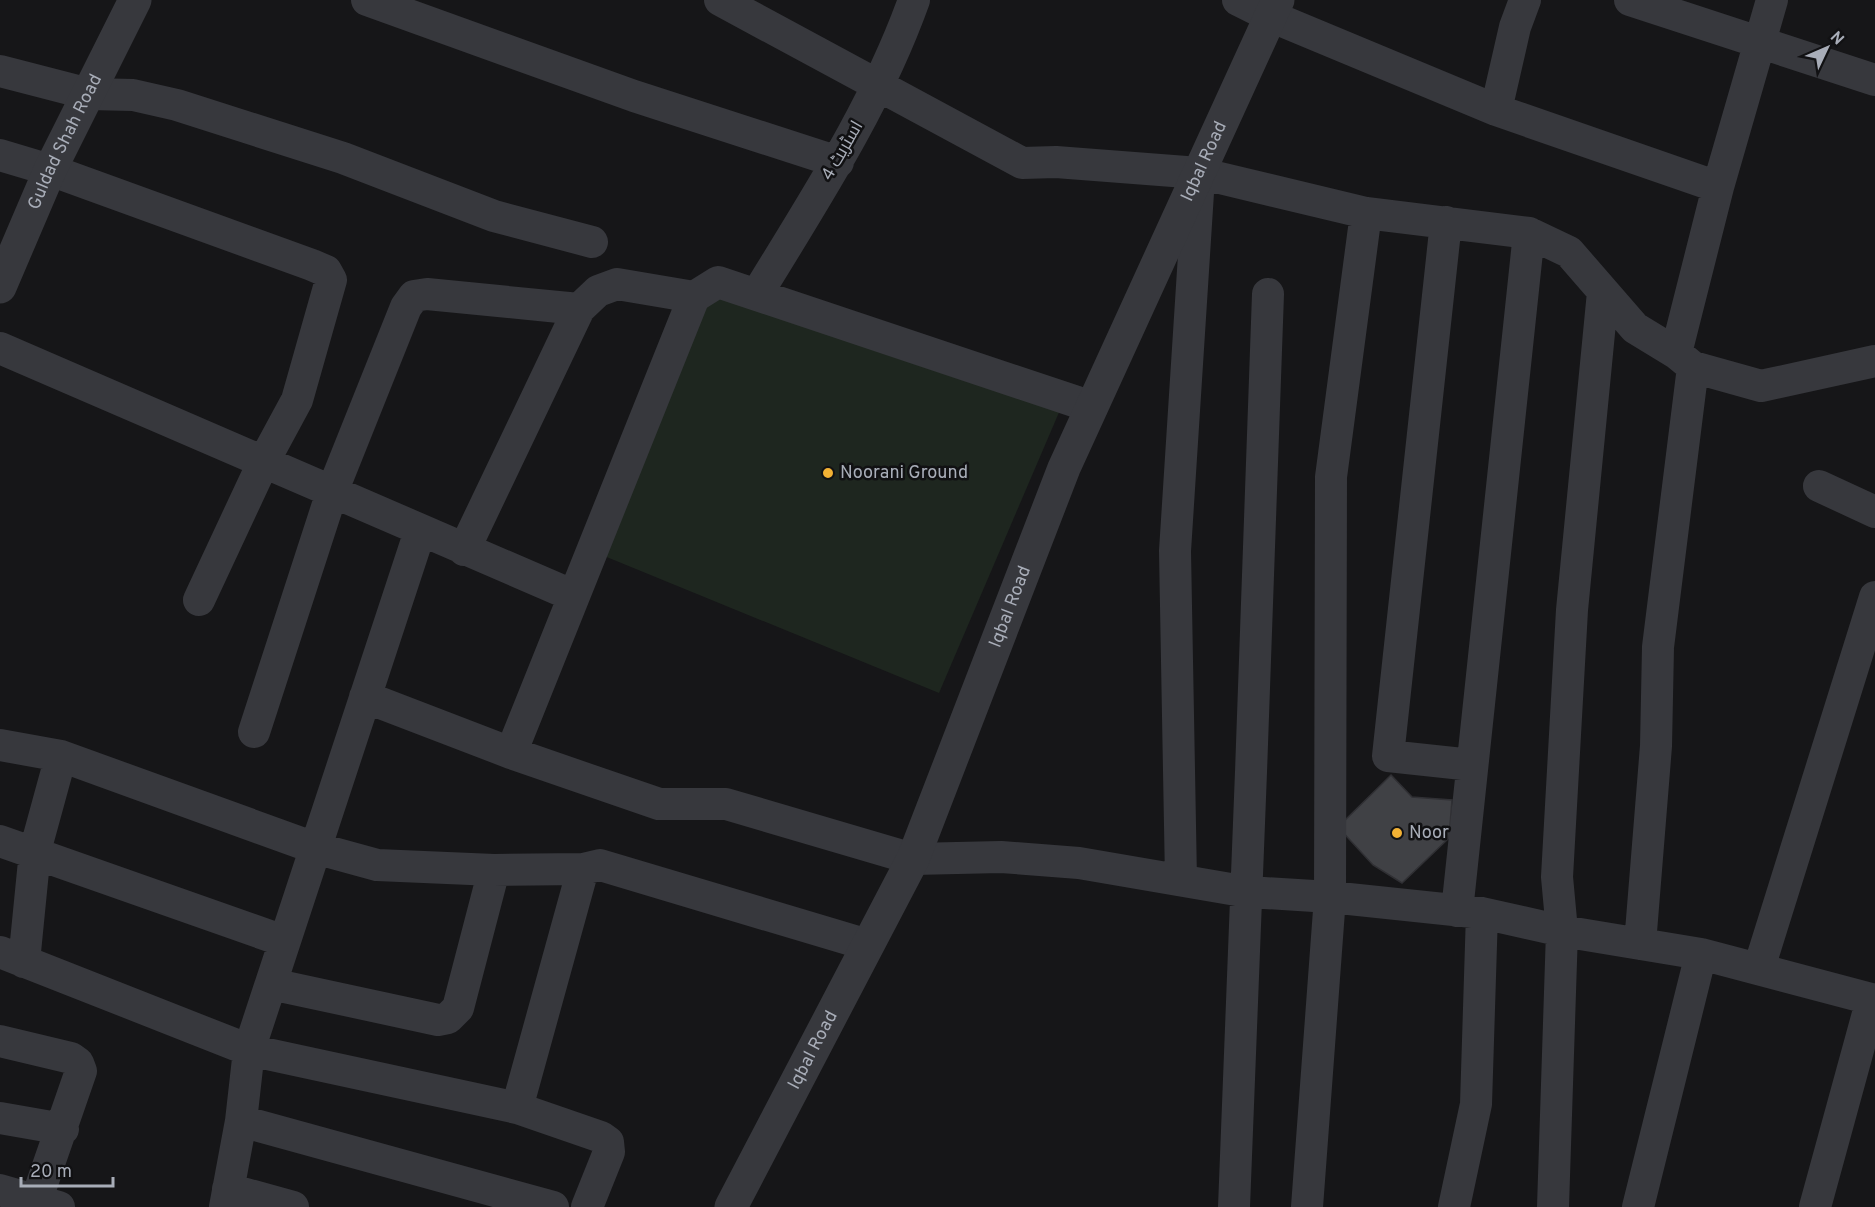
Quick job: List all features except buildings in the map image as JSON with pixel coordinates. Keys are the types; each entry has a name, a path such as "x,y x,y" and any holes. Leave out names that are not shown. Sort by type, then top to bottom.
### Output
{"street":[{"name":"Guldad Shah Road","path":"0,287 50,170 135,0"},
{"path":"367,0 634,96 838,162"},
{"path":"720,0 879,88 1022,163 1056,162 1199,173 1366,213 1529,233 1569,252 1635,328 1684,360 1761,386 1875,361"},
{"name":"اسٹریٹ 4","path":"757,294 838,162 879,88 914,0"},
{"path":"1238,0 1274,8 1496,110 1718,187"},
{"path":"1496,110 1515,27 1525,0"},
{"path":"1630,0 1875,80"},
{"path":"1640,944 1656,746 1658,647 1684,360 1718,187 1772,0"},
{"name":"Iqbal Road","path":"731,1207 913,859 1064,468 1274,8"},
{"path":"0,71 89,94 133,95 177,105 343,158 494,216 592,242"},
{"path":"0,155 50,170 326,271 331,280 297,400 263,463 199,600"},
{"path":"1181,880 1175,551 1199,173"},
{"path":"1307,1207 1330,897 1331,477 1366,213"},
{"path":"1446,222 1388,756 1473,765"},
{"path":"1454,1207 1476,1104 1470,912 1473,765 1529,233"},
{"path":"511,753 694,297 718,282 1092,407"},
{"path":"464,550 579,309 598,291 617,284 694,297"},
{"path":"1553,1207 1562,931 1557,877 1572,621 1603,292"},
{"path":"254,732 332,492 406,306 414,296 428,294 579,309"},
{"path":"1234,1207 1248,892 1255,622 1268,294"},
{"path":"0,348 574,596"},
{"path":"1819,486 1875,512"},
{"path":"293,1207 226,1198 241,1121 249,1050 420,531"},
{"path":"1759,968 1875,597"},
{"path":"365,697 511,753 659,804 726,804 913,859 1001,857 1068,862 1248,892 1330,897 1470,912 1562,931 1701,954 1874,1000 1815,1207"},
{"path":"0,745 61,756 315,848 377,865 494,870 583,869 600,865 868,945"},
{"path":"61,756 35,851 12,957 249,1050 517,1108 601,1137 608,1142 609,1152 586,1207"},
{"path":"0,841 35,851 284,942"},
{"path":"517,1108 583,869"},
{"path":"271,984 438,1020 448,1018 458,1008 494,870"},
{"path":"1638,1207 1701,954"},
{"path":"0,1041 71,1058 78,1063 81,1071 63,1129 29,1200"},
{"path":"0,1118 63,1129"},
{"path":"241,1121 553,1207"}],"shaded area":[{"name":"Noorani Ground","path":"718,282 1066,396 939,693 592,551"}],"place":[{"name":"Noorani Ground","path":"828,473"},
{"name":"Noor","path":"1397,833"}]}
